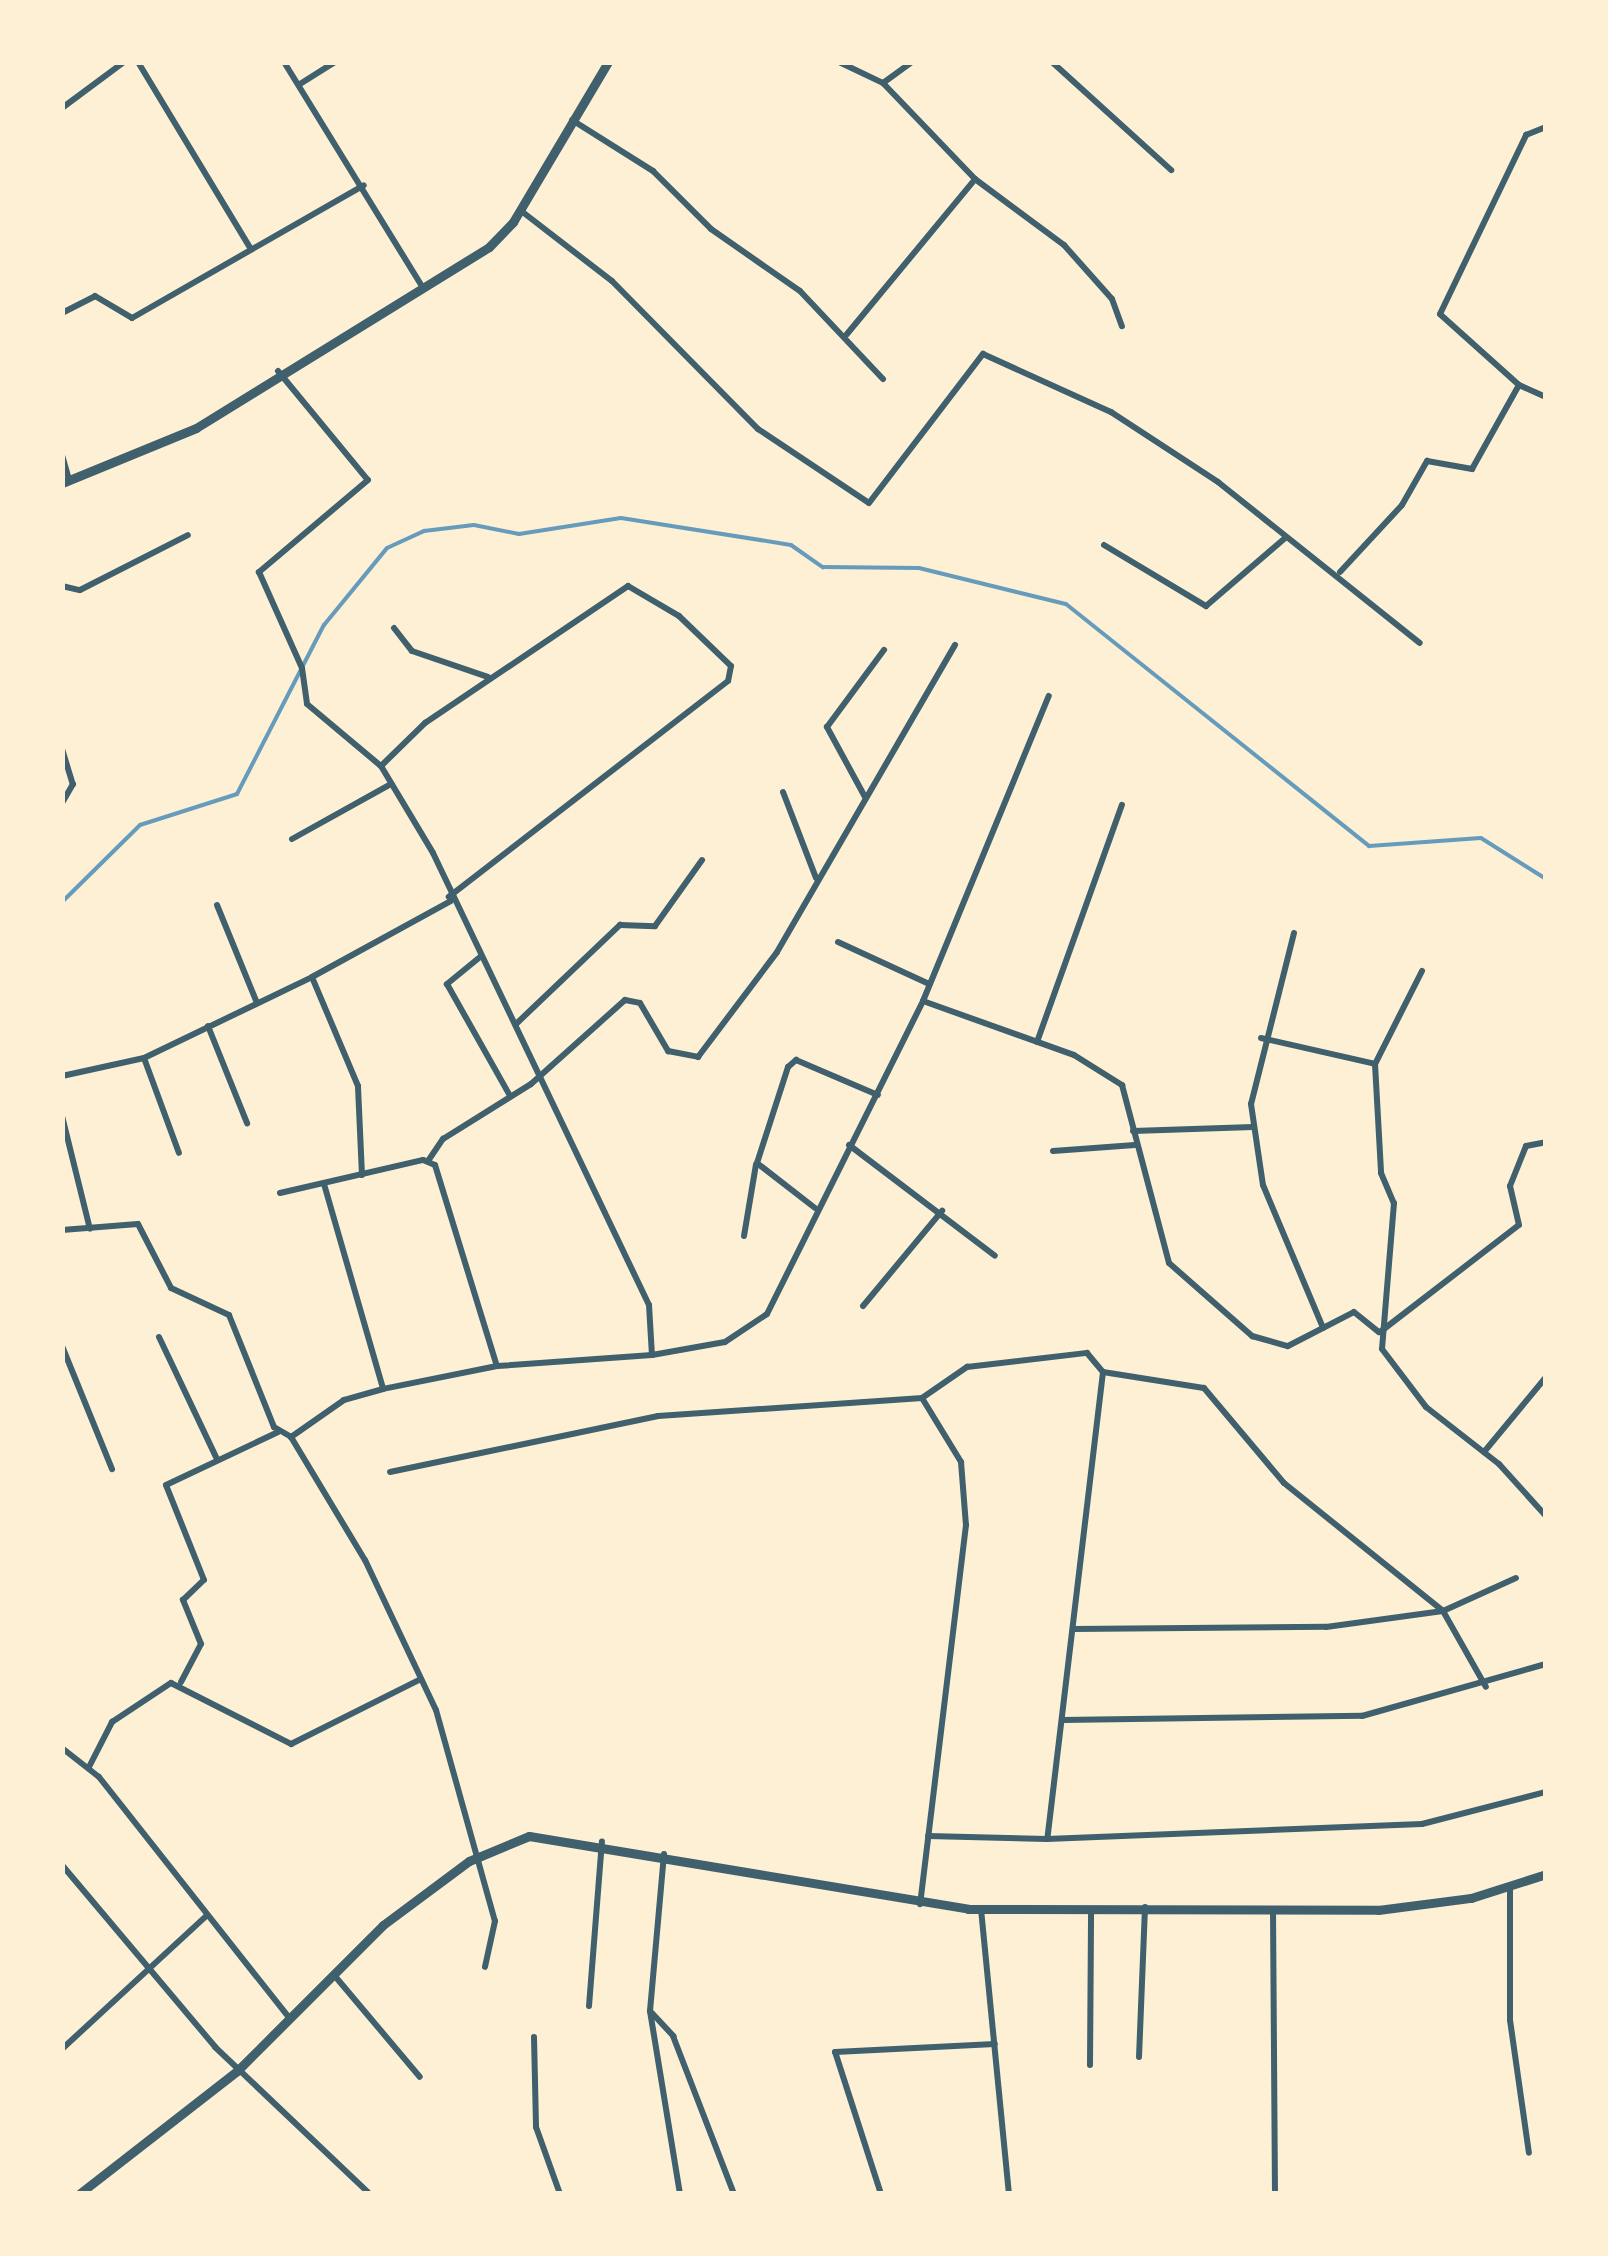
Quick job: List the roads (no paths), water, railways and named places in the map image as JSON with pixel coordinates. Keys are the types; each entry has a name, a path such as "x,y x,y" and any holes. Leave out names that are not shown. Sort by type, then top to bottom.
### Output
{"street":[{"path":"62,108 124,62"},
{"path":"138,62 252,249"},
{"path":"284,62 364,185 422,286"},
{"path":"300,84 335,62"},
{"path":"62,455 66,482 162,446 278,371 489,247 520,210 570,119 608,62"},
{"path":"839,62 883,83 975,179 1064,245 1112,299 1122,326"},
{"path":"883,83 912,62"},
{"path":"1052,62 1170,170"},
{"path":"570,119 653,171 710,228 847,334 883,380"},
{"path":"1546,127 1526,135 1440,314 1518,385 1546,397"},
{"path":"847,334 975,179"},
{"path":"62,314 95,296 132,318 364,185"},
{"path":"520,210 612,280 758,429 869,503 984,354 1111,412 1286,538 1340,572 1420,644"},
{"path":"278,371 368,480 268,560 260,580 281,612 312,713 381,766 544,1072 639,1271 652,1354"},
{"path":"1340,572 1427,461 1472,469 1518,385"},
{"path":"62,586 80,590 188,535"},
{"path":"1104,545 1206,606 1286,538"},
{"path":"62,1076 144,1058 312,977 450,899 733,671 636,586 490,677 381,766"},
{"path":"394,628 412,651 490,677"},
{"path":"280,1193 428,1161 443,1139 544,1072 591,1023 632,999 668,1051 698,1057 816,880 955,645"},
{"path":"864,796 827,726 884,650"},
{"path":"291,1437 344,1400 382,1389 497,1366 707,1348 760,1322 814,1208 878,1095 923,1002 1048,696"},
{"path":"62,749 73,784 62,803"},
{"path":"292,838 391,784"},
{"path":"783,792 816,880"},
{"path":"1037,1042 1122,805"},
{"path":"516,1024 620,925 655,926 702,860"},
{"path":"216,905 256,1004"},
{"path":"1294,934 1261,1038 1253,1127 1262,1185 1324,1328"},
{"path":"838,942 928,983"},
{"path":"480,957 447,984 510,1096"},
{"path":"1379,1332 1394,1203 1381,1174 1375,1064 1422,971"},
{"path":"312,977 358,1086 362,1175"},
{"path":"923,1002 1037,1042 1122,1085 1136,1145 1176,1273 1265,1344 1288,1346 1354,1312 1379,1332 1406,1385 1484,1452 1546,1516"},
{"path":"208,1026 247,1123"},
{"path":"1261,1038 1375,1064"},
{"path":"144,1058 179,1154"},
{"path":"744,1236 757,1163 792,1061 878,1095"},
{"path":"62,1116 90,1229"},
{"path":"1133,1132 1253,1127"},
{"path":"1379,1332 1519,1225 1510,1186 1526,1146 1546,1142"},
{"path":"849,1145 942,1211 995,1256"},
{"path":"1053,1151 1136,1145"},
{"path":"428,1161 472,1262 497,1366"},
{"path":"757,1163 814,1208"},
{"path":"324,1184 382,1389"},
{"path":"863,1306 942,1211"},
{"path":"62,1230 90,1229 131,1220 171,1288 223,1308 278,1432"},
{"path":"159,1337 216,1458"},
{"path":"62,1346 112,1468"},
{"path":"390,1472 658,1416 922,1398 967,1367 1087,1353 1103,1372 1204,1388 1284,1483 1444,1612 1486,1687"},
{"path":"1047,1839 1103,1372"},
{"path":"1484,1452 1546,1378"},
{"path":"919,1905 966,1525 961,1462 922,1398"},
{"path":"88,1767 112,1722 182,1682 202,1646 182,1602 204,1580 166,1485 216,1458 278,1432 291,1437 365,1560 422,1679 495,1920 484,1967"},
{"path":"1072,1629 1326,1628 1444,1612 1516,1578"},
{"path":"1062,1720 1362,1716 1486,1687 1546,1664"},
{"path":"182,1682 225,1718 291,1744 422,1679"},
{"path":"62,1748 88,1767 290,2019"},
{"path":"928,1836 1047,1839 1422,1824 1546,1792"},
{"path":"79,2194 238,2071 383,1925 477,1856 528,1836 602,1842 919,1905 981,1909 1434,1906 1546,1874"},
{"path":"589,2006 602,1842"},
{"path":"664,1854 650,2011 680,2194"},
{"path":"62,1865 155,1966 238,2071 370,2194"},
{"path":"62,1881 70,1874"},
{"path":"1510,1887 1511,2035 1529,2153"},
{"path":"1139,2057 1145,1906"},
{"path":"1090,2065 1091,1908"},
{"path":"1273,1908 1275,2194"},
{"path":"981,1909 1009,2194"},
{"path":"62,2049 206,1916"},
{"path":"334,1974 420,2076"},
{"path":"650,2011 673,2036 734,2194"},
{"path":"534,2036 536,2127 560,2194"},
{"path":"881,2194 835,2052 995,2044"}],"waterway":[{"path":"62,902 140,825 237,794 324,625 387,548 424,531 474,525 519,534 621,518 791,545 823,567 919,568 1066,604 1369,846 1481,838 1546,879"}]}
